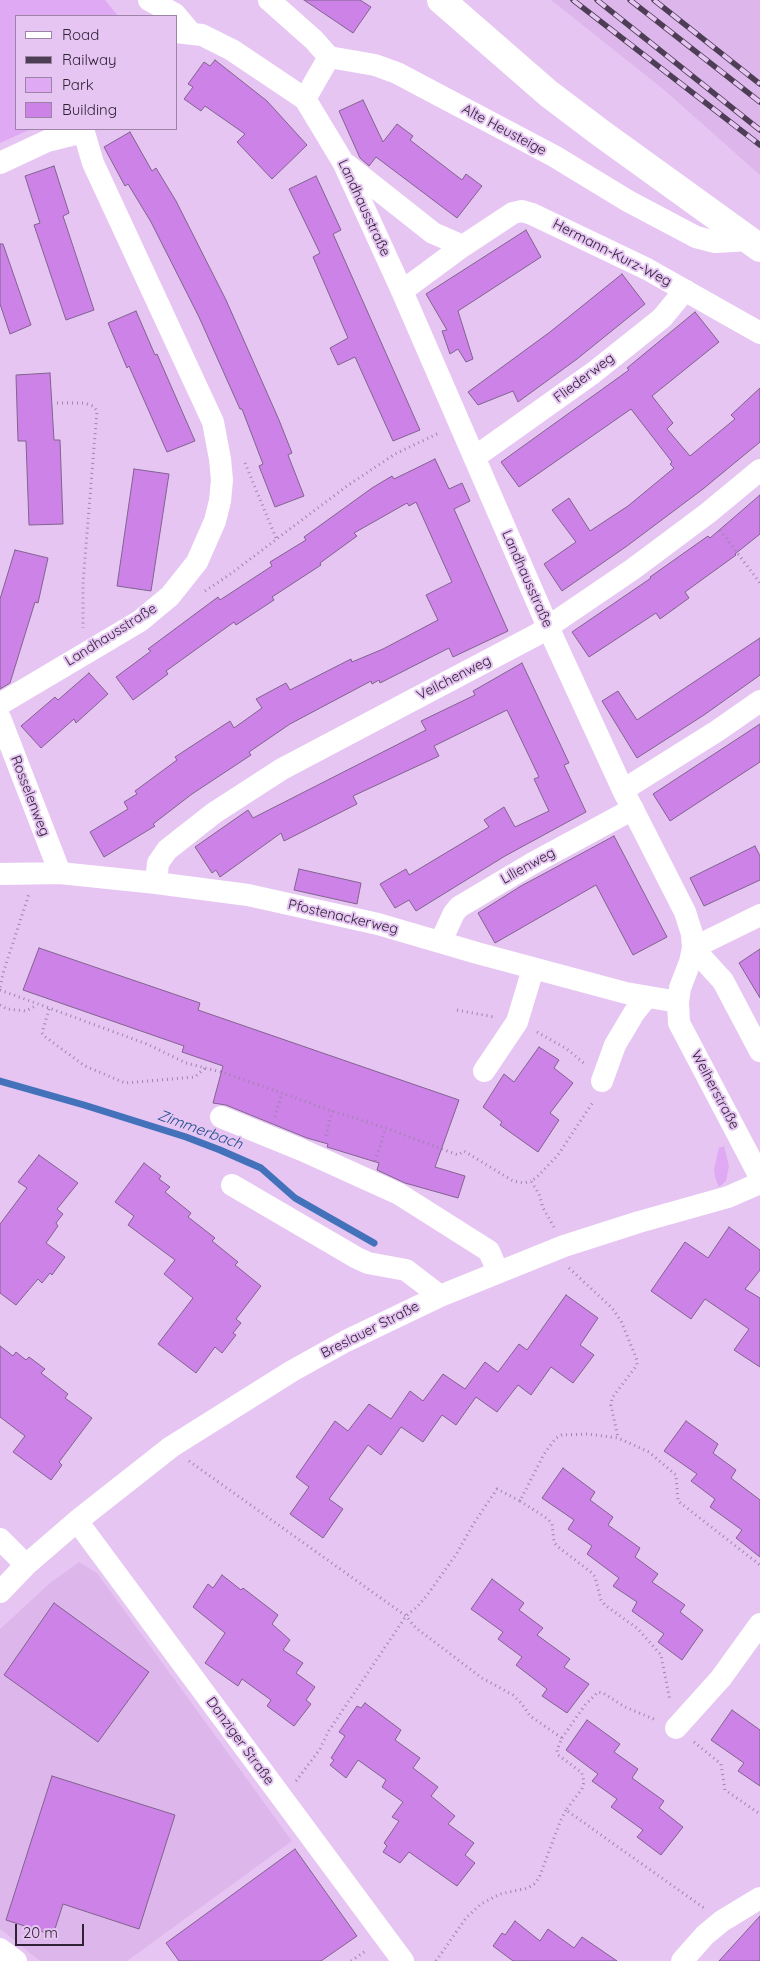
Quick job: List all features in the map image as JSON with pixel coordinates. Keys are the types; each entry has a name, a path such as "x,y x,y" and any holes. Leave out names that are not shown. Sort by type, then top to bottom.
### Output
{"main road":[{"path":"441,0 549,94 755,244"}],"street":[{"path":"149,0 175,15"},
{"path":"268,0 314,40 329,57 305,99"},
{"name":"Landhausstraße","path":"184,32 207,37 232,50 305,99 343,162 402,291 548,627 628,799 685,912 692,934 693,948"},
{"name":"Alte Heusteige","path":"329,57 374,65 397,73 554,156 628,201 696,237 714,242 755,244"},
{"path":"0,163 47,141 83,130"},
{"name":"Landhausstraße","path":"0,704 140,621 154,610 185,579 197,562 215,521 220,501 222,480 213,422 93,162 83,130"},
{"path":"343,162 433,233 463,246"},
{"name":"Hermann-Kurz-Weg","path":"402,291 463,246 513,213 522,211 554,223 685,290 760,333"},
{"name":"Fliederweg","path":"475,457 593,373 662,318 685,290"},
{"name":"Veilchenweg","path":"156,883 158,863 167,850 214,812 251,787 344,735 548,627 633,569 708,513 760,470"},
{"name":"Lilienweg","path":"441,941 459,906 533,863 628,799 760,701"},
{"name":"Rosselenweg","path":"0,718 60,874"},
{"name":"Pfostenackerweg","path":"0,874 60,874 156,883 248,895 378,924 533,969 646,998 678,1002"},
{"path":"693,948 760,915"},
{"path":"678,1002 680,988 693,948"},
{"path":"693,948 723,981 760,1051"},
{"path":"484,1071 517,1022 533,969"},
{"path":"602,1081 615,1045 634,1013 646,998"},
{"name":"Weiherstraße","path":"678,1002 679,1023 760,1177"},
{"path":"221,1117 302,1150 399,1194 488,1251 498,1272"},
{"name":"Breslauer Straße","path":"0,1592 26,1565 77,1521 171,1447 292,1371 378,1325 498,1272 564,1246 639,1222 728,1197 760,1183"},
{"path":"232,1185 357,1258 368,1263 406,1270 440,1296"},
{"name":"Danziger Straße","path":"77,1521 403,1961"},
{"path":"0,1539 26,1565"},
{"path":"676,1728 721,1678 760,1624"},
{"path":"682,1961 705,1935 722,1921 760,1898"},
{"path":"0,1949 16,1961"}],"path":[{"path":"57,403 84,403 92,406 97,411 83,582 84,654"},
{"path":"199,594 394,454 447,430"},
{"path":"244,462 276,538"},
{"path":"708,513 760,583"},
{"path":"34,874 0,988 38,1005 147,1044 173,1058 225,1073 386,1128 458,1155 464,1151 513,1182 524,1183 538,1177 552,1163 599,1092 602,1081"},
{"path":"0,1004 7,1010 26,1010 38,1005"},
{"path":"49,1009 42,1033 44,1036 85,1066 125,1083 195,1077 205,1068"},
{"path":"276,1113 282,1093"},
{"path":"324,1141 332,1111"},
{"path":"380,1148 386,1128"},
{"path":"531,1180 564,1246"},
{"path":"568,1268 612,1308 621,1321 638,1360 637,1365 612,1398 611,1405 618,1438"},
{"path":"520,1501 544,1454 556,1438 562,1435 588,1434 618,1438 649,1452 676,1475 678,1500 760,1565"},
{"path":"171,1447 406,1616 416,1628 482,1678 513,1695 530,1716 562,1738"},
{"path":"279,1795 300,1777 320,1749 328,1732 406,1616 428,1594 457,1553 497,1489 548,1519 552,1524 554,1542 592,1572 605,1605 638,1629 661,1655 676,1728"},
{"path":"436,1961 466,1918 481,1904 500,1894 528,1888 539,1878 560,1822 566,1810 582,1789 584,1782 582,1773 558,1754 557,1750 562,1738 585,1705 598,1692 603,1693 625,1707 676,1728 721,1764 725,1790 760,1814"},
{"path":"566,1810 722,1921"}],"shaded area":[{"path":"551,0 760,0 760,175 663,89"},
{"path":"79,1562 97,1573 292,1841 127,1961 40,1961 0,1929 0,1629 50,1583"}],"green space":[{"path":"0,0 105,0 117,15 15,15 15,130 29,130 0,143"},
{"path":"724,1146 729,1166 726,1181 719,1187 714,1169 719,1148"}],"building":[{"path":"304,0 360,0 371,7 353,33"},
{"path":"215,60 267,101 307,145 272,179 237,142 245,134 205,106 201,111 184,99 193,87 188,84 204,62 210,66"},
{"path":"363,100 383,142 397,124 413,136 410,140 462,180 466,174 482,186 457,218 376,157 369,166 360,158 339,111"},
{"path":"130,132 152,171 156,168 176,201 226,300 279,420 292,453 288,455 304,496 275,507 259,466 263,464 242,409 240,409 199,317 151,222 128,184 125,186 104,147"},
{"path":"54,166 69,213 63,216 94,310 66,320 34,225 40,223 25,176"},
{"path":"316,176 341,230 333,234 420,430 393,441 355,357 338,365 330,348 348,338 313,257 320,253 289,189"},
{"path":"526,230 541,257 458,311 473,359 466,362 458,349 450,354 442,331 447,330 426,294"},
{"path":"0,244 3,244 31,325 10,334 0,304"},
{"path":"622,274 645,304 577,359 518,402 513,391 478,405 468,392 550,332"},
{"path":"136,311 195,441 167,452 108,323"},
{"path":"695,312 719,342 652,396 673,423 667,429 690,456 735,419 731,415 760,388 760,442 703,489 627,546 562,591 544,564 576,542 552,510 569,498 590,531 628,506 674,468 670,464 672,462 631,409 519,487 501,462 629,370 627,368"},
{"path":"50,373 54,440 60,440 63,524 29,525 26,441 18,441 16,375"},
{"path":"435,459 449,489 462,483 470,501 454,509 508,631 453,657 449,648 380,683 379,680 372,684 371,681 290,724 249,752 251,755 192,794 153,824 155,826 104,857 90,832 128,809 124,802 137,794 135,791 177,760 175,757 230,721 234,728 262,708 256,699 286,683 290,690 351,659 352,662 383,649 438,620 426,595 452,582 416,502 409,506 407,503 354,533 357,536 320,563 321,565 272,597 274,600 236,625 234,622 166,671 168,674 133,700 116,677 151,651 148,649 218,597 220,600 272,566 270,562 306,540 304,537 372,488 392,476 394,479"},
{"path":"134,469 169,474 151,591 117,586"},
{"path":"760,495 760,534 736,555 685,592 689,598 660,619 656,613 589,657 572,632 708,536 710,538"},
{"path":"15,550 48,558 38,603 35,602 10,683 0,689 0,599"},
{"path":"760,638 760,675 704,715 637,758 602,701 618,691 637,720"},
{"path":"522,663 569,763 564,765 586,812 505,856 416,911 409,900 395,908 380,884 406,869 409,875 489,827 484,820 504,807 515,827 549,811 534,779 539,777 507,710 434,746 439,756 353,796 357,804 284,841 281,833 220,877 216,870 212,873 195,847 248,810 253,818 426,730 421,721 475,695 473,691"},
{"path":"89,673 108,694 76,723 74,719 41,748 21,726 55,697 58,700"},
{"path":"760,724 760,762 670,821 653,794"},
{"path":"614,836 667,937 633,955 596,885 495,943 478,913 521,886"},
{"path":"755,846 760,856 760,880 704,906 690,878"},
{"path":"299,869 361,883 357,904 294,890"},
{"path":"39,948 200,1003 198,1010 459,1100 435,1167 465,1176 458,1198 405,1183 377,1170 379,1163 327,1147 328,1144 307,1138 226,1105 213,1103 223,1066 182,1052 184,1046 23,990"},
{"path":"760,949 760,998 739,963"},
{"path":"539,1047 559,1060 554,1068 573,1083 550,1113 559,1120 538,1152 500,1125 502,1122 483,1107 504,1074 514,1082"},
{"path":"39,1155 78,1183 57,1209 63,1214 56,1223 58,1226 46,1243 65,1257 52,1275 50,1273 42,1283 38,1279 16,1305 0,1293 0,1224 27,1188 18,1182"},
{"path":"144,1163 161,1176 159,1179 170,1187 165,1192 191,1213 188,1217 215,1238 212,1241 238,1262 235,1265 261,1286 236,1319 241,1323 233,1333 236,1335 222,1353 215,1347 196,1373 158,1344 193,1298 164,1274 175,1260 128,1225 134,1216 115,1202"},
{"path":"729,1227 760,1250 760,1270 745,1289 760,1298 760,1367 734,1350 749,1329 705,1299 691,1319 651,1291 685,1242 708,1258"},
{"path":"566,1295 598,1318 580,1345 594,1355 573,1383 551,1367 531,1395 518,1385 497,1412 476,1397 456,1425 442,1415 423,1442 401,1427 381,1455 368,1445 329,1499 343,1509 323,1538 290,1514 309,1487 296,1477 335,1421 348,1431 369,1404 391,1419 410,1391 423,1401 443,1374 465,1389 485,1362 498,1372 519,1344 527,1350"},
{"path":"0,1346 13,1356 16,1352 26,1360 29,1357 45,1369 41,1373 68,1394 65,1398 92,1418 59,1462 62,1465 51,1480 13,1452 25,1436 0,1417"},
{"path":"686,1421 718,1444 713,1453 736,1470 731,1478 760,1500 760,1557 736,1538 742,1530 710,1507 715,1499 691,1481 697,1474 664,1451"},
{"path":"563,1468 595,1492 590,1500 613,1517 608,1525 640,1548 635,1557 658,1574 652,1582 685,1605 680,1612 703,1630 682,1660 658,1642 664,1634 632,1611 637,1602 613,1586 619,1578 587,1554 592,1546 568,1529 574,1520 542,1498"},
{"path":"222,1575 241,1590 243,1588 278,1615 272,1624 290,1640 283,1650 303,1663 296,1673 315,1687 306,1700 311,1704 294,1726 267,1706 271,1700 242,1679 238,1686 205,1663 225,1633 193,1607 208,1584 213,1588"},
{"path":"492,1579 524,1603 519,1610 543,1628 537,1635 570,1659 564,1667 589,1684 567,1713 542,1696 547,1689 516,1665 522,1657 498,1639 503,1632 471,1609"},
{"path":"54,1603 149,1672 98,1742 4,1675"},
{"path":"365,1703 401,1730 395,1740 420,1758 413,1768 438,1787 431,1796 455,1816 448,1824 474,1843 465,1855 475,1863 457,1886 409,1852 400,1863 383,1852 387,1846 384,1843 399,1821 392,1817 403,1802 382,1787 386,1780 358,1760 346,1778 330,1765 334,1760 331,1758 345,1736 339,1732 357,1706 361,1708"},
{"path":"732,1710 760,1730 760,1786 738,1771 744,1763 711,1740"},
{"path":"587,1720 620,1744 614,1752 638,1769 632,1778 664,1801 659,1808 683,1827 661,1855 637,1837 643,1830 611,1807 617,1799 592,1781 598,1774 566,1750"},
{"path":"52,1776 175,1815 139,1929 63,1904 53,1935 6,1920"},
{"path":"295,1849 357,1936 321,1961 179,1961 166,1943"},
{"path":"760,1916 760,1961 719,1961"},
{"path":"515,1921 540,1941 548,1929 574,1948 582,1937 617,1961 513,1961 493,1946 502,1933 505,1935"}],"waterway":[{"name":"Zimmerbach","path":"0,1081 84,1105 186,1137 220,1150 261,1168 295,1198 374,1243"}],"railway":[{"path":"573,0 760,145"},
{"path":"597,0 760,130"},
{"path":"630,0 760,102"},
{"path":"654,0 760,84"}]}
